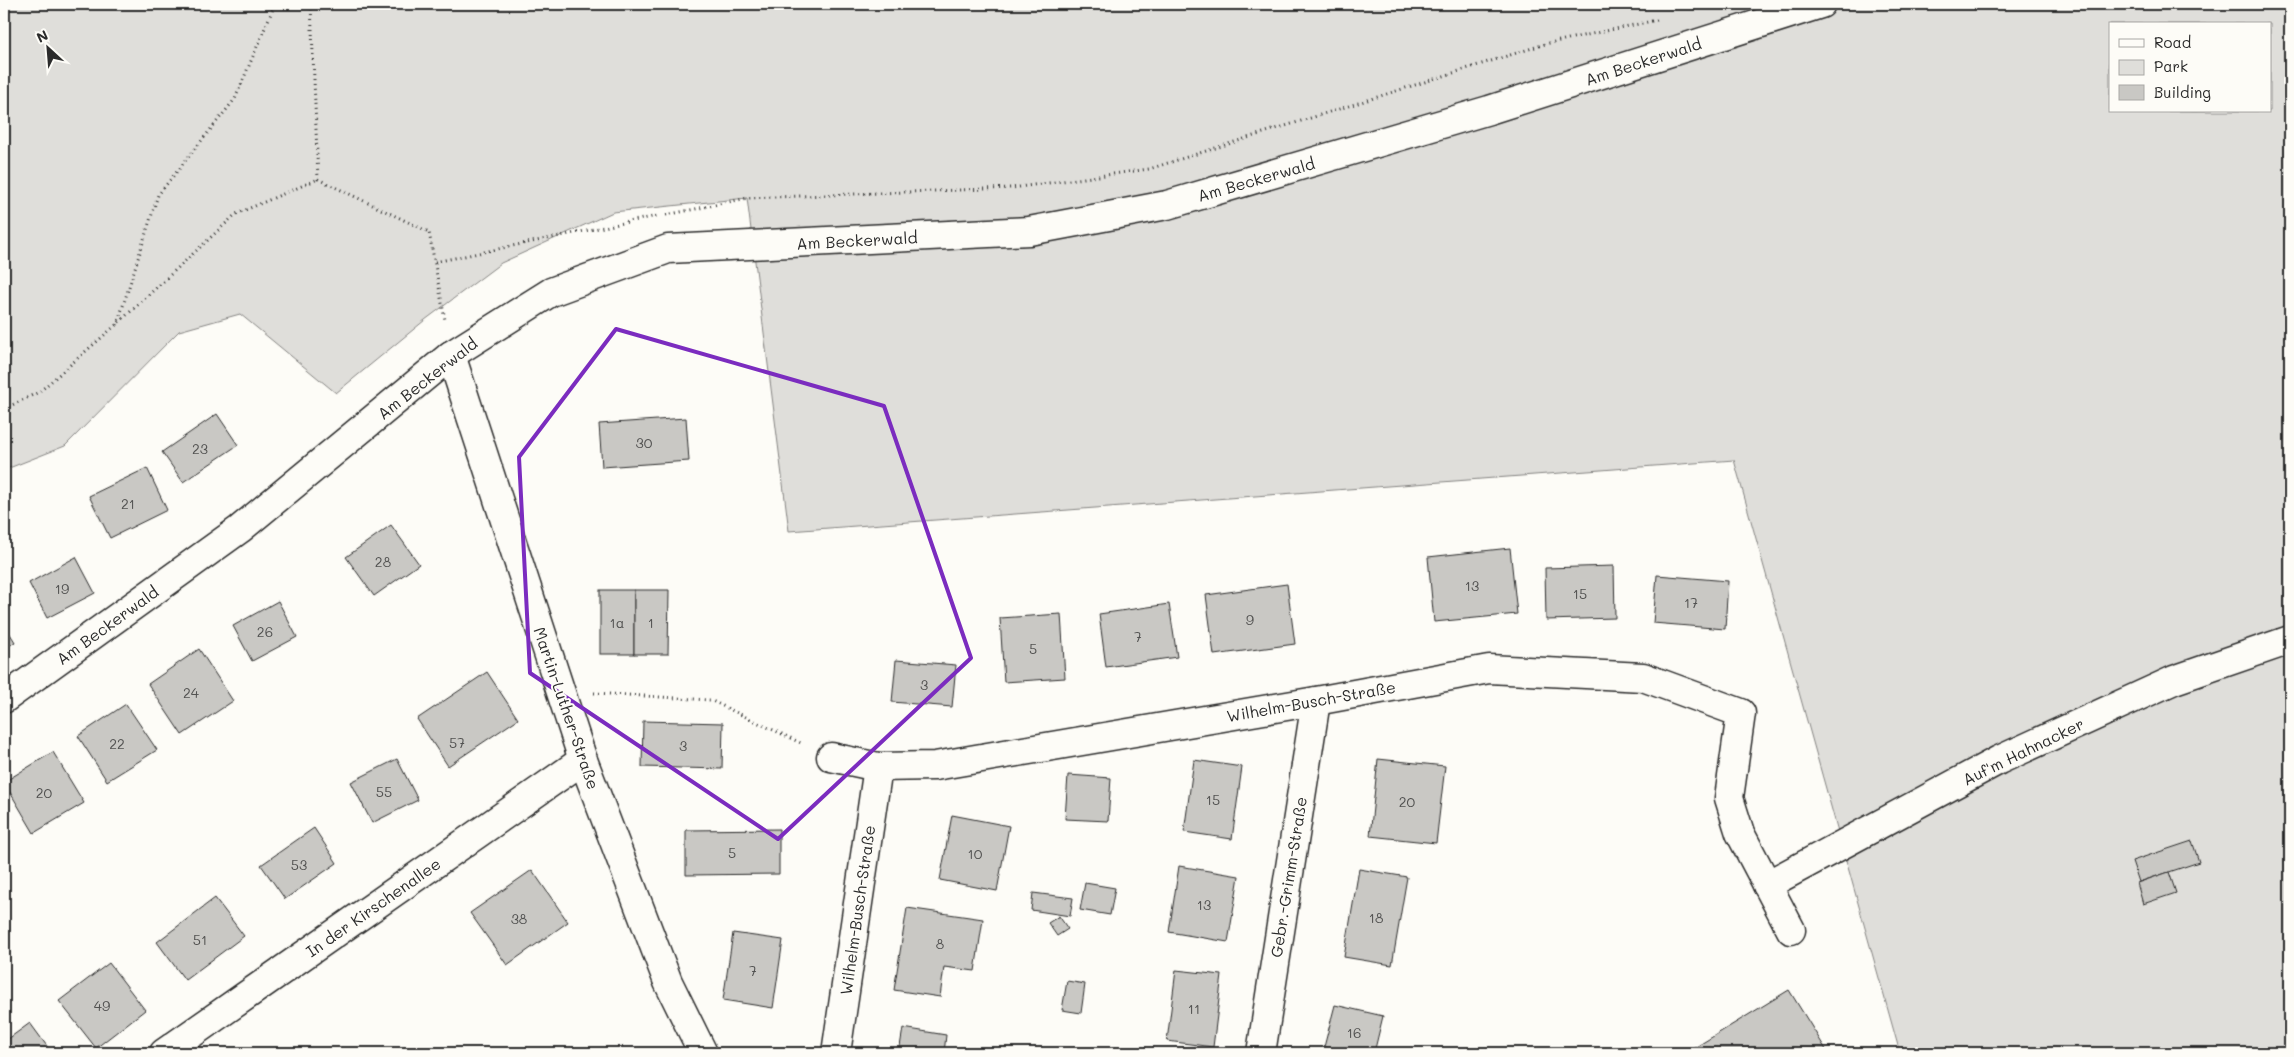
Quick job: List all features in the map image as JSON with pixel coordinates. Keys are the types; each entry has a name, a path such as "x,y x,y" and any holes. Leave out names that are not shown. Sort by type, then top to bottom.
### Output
{"street":[{"name":"Am Beckerwald","path":"4,699 240,529 451,355 551,292 668,249 1029,231 1167,205 1489,110 1821,4"},
{"name":"Martin-Luther-Straße","path":"451,355 583,760 668,982 703,1053"},
{"name":"Auf'm Hahnacker","path":"1767,884 1999,760 2174,680 2290,640"},
{"name":"Wilhelm-Busch-Straße","path":"831,757 878,767 935,766 1316,702 1489,669 1643,676 1741,713 1728,798 1740,833 1767,884"},
{"name":"Gebr.-Grimm-Straße","path":"1261,1053 1316,702"},
{"name":"In der Kirschenallee","path":"164,1053 583,760"},
{"name":"Wilhelm-Busch-Straße","path":"836,1053 878,767"},
{"path":"1767,884 1791,930"}],"path":[{"path":"116,325 158,195 235,99 275,4"},
{"path":"311,4 318,179"},
{"path":"435,262 748,198 1012,188 1149,169 1545,44 1660,20"},
{"path":"4,409 39,392 116,325 236,214 318,179 429,232 451,355"},
{"path":"561,691 710,700 831,757"}],"highlighted area":[{"path":"616,329 884,406 971,658 778,839 530,673 519,457"}],"green space":[{"path":"4,4 2290,4 2290,1053 1900,1053 1734,460 789,531 747,198 613,212 501,263 425,320 336,393 240,314 179,331 65,446 4,470"}],"building":[{"path":"217,414 238,445 183,482 162,452"},
{"path":"686,418 689,461 602,467 599,424"},
{"path":"147,468 167,510 110,538 89,496"},
{"path":"391,525 419,564 374,596 346,557"},
{"path":"1510,548 1517,614 1434,622 1428,557"},
{"path":"76,557 95,593 47,618 29,583"},
{"path":"1614,566 1615,618 1546,620 1545,568"},
{"path":"1657,575 1728,581 1725,629 1653,623"},
{"path":"1287,584 1295,644 1214,655 1206,595"},
{"path":"600,590 634,590 634,654 600,654"},
{"path":"634,590 669,590 668,654 634,654"},
{"path":"278,601 297,637 252,661 233,626"},
{"path":"1169,604 1177,657 1106,667 1099,614"},
{"path":"1061,614 1065,678 1004,682 1000,618"},
{"path":"4,624 15,642 4,649"},
{"path":"199,649 233,701 182,735 148,684"},
{"path":"896,660 956,665 952,707 892,702"},
{"path":"487,672 518,719 448,766 417,719"},
{"path":"126,704 157,750 107,781 78,736"},
{"path":"643,721 723,723 722,769 642,767"},
{"path":"53,752 84,803 34,833 4,782"},
{"path":"397,759 418,800 372,823 351,782"},
{"path":"1378,759 1445,766 1436,843 1370,836"},
{"path":"1194,760 1242,767 1232,839 1184,832"},
{"path":"1068,775 1111,778 1108,821 1065,819"},
{"path":"952,815 1009,826 997,891 940,880"},
{"path":"314,828 337,863 285,899 261,865"},
{"path":"779,829 779,874 686,875 686,830"},
{"path":"2192,841 2199,862 2139,882 2132,861"},
{"path":"1179,866 1239,876 1228,942 1169,932"},
{"path":"1359,869 1407,877 1392,965 1344,957"},
{"path":"532,870 568,922 507,965 470,913"},
{"path":"2169,872 2176,893 2143,904 2137,883"},
{"path":"1085,883 1115,888 1110,915 1080,910"},
{"path":"1033,893 1073,898 1070,916 1031,910"},
{"path":"215,898 244,936 185,980 157,942"},
{"path":"907,908 983,919 975,971 944,967 940,997 894,990"},
{"path":"1059,916 1068,929 1057,936 1048,923"},
{"path":"733,933 783,940 773,1008 723,1000"},
{"path":"109,963 145,1010 96,1048 59,1001"},
{"path":"1176,970 1222,975 1213,1047 1167,1041"},
{"path":"1067,981 1085,984 1081,1013 1062,1010"},
{"path":"1789,990 1828,1053 1686,1053"},
{"path":"1335,1005 1383,1016 1374,1053 1349,1053 1324,1047"},
{"path":"30,1023 52,1053 4,1053 4,1042"},
{"path":"903,1028 946,1035 944,1053 899,1053"}]}
